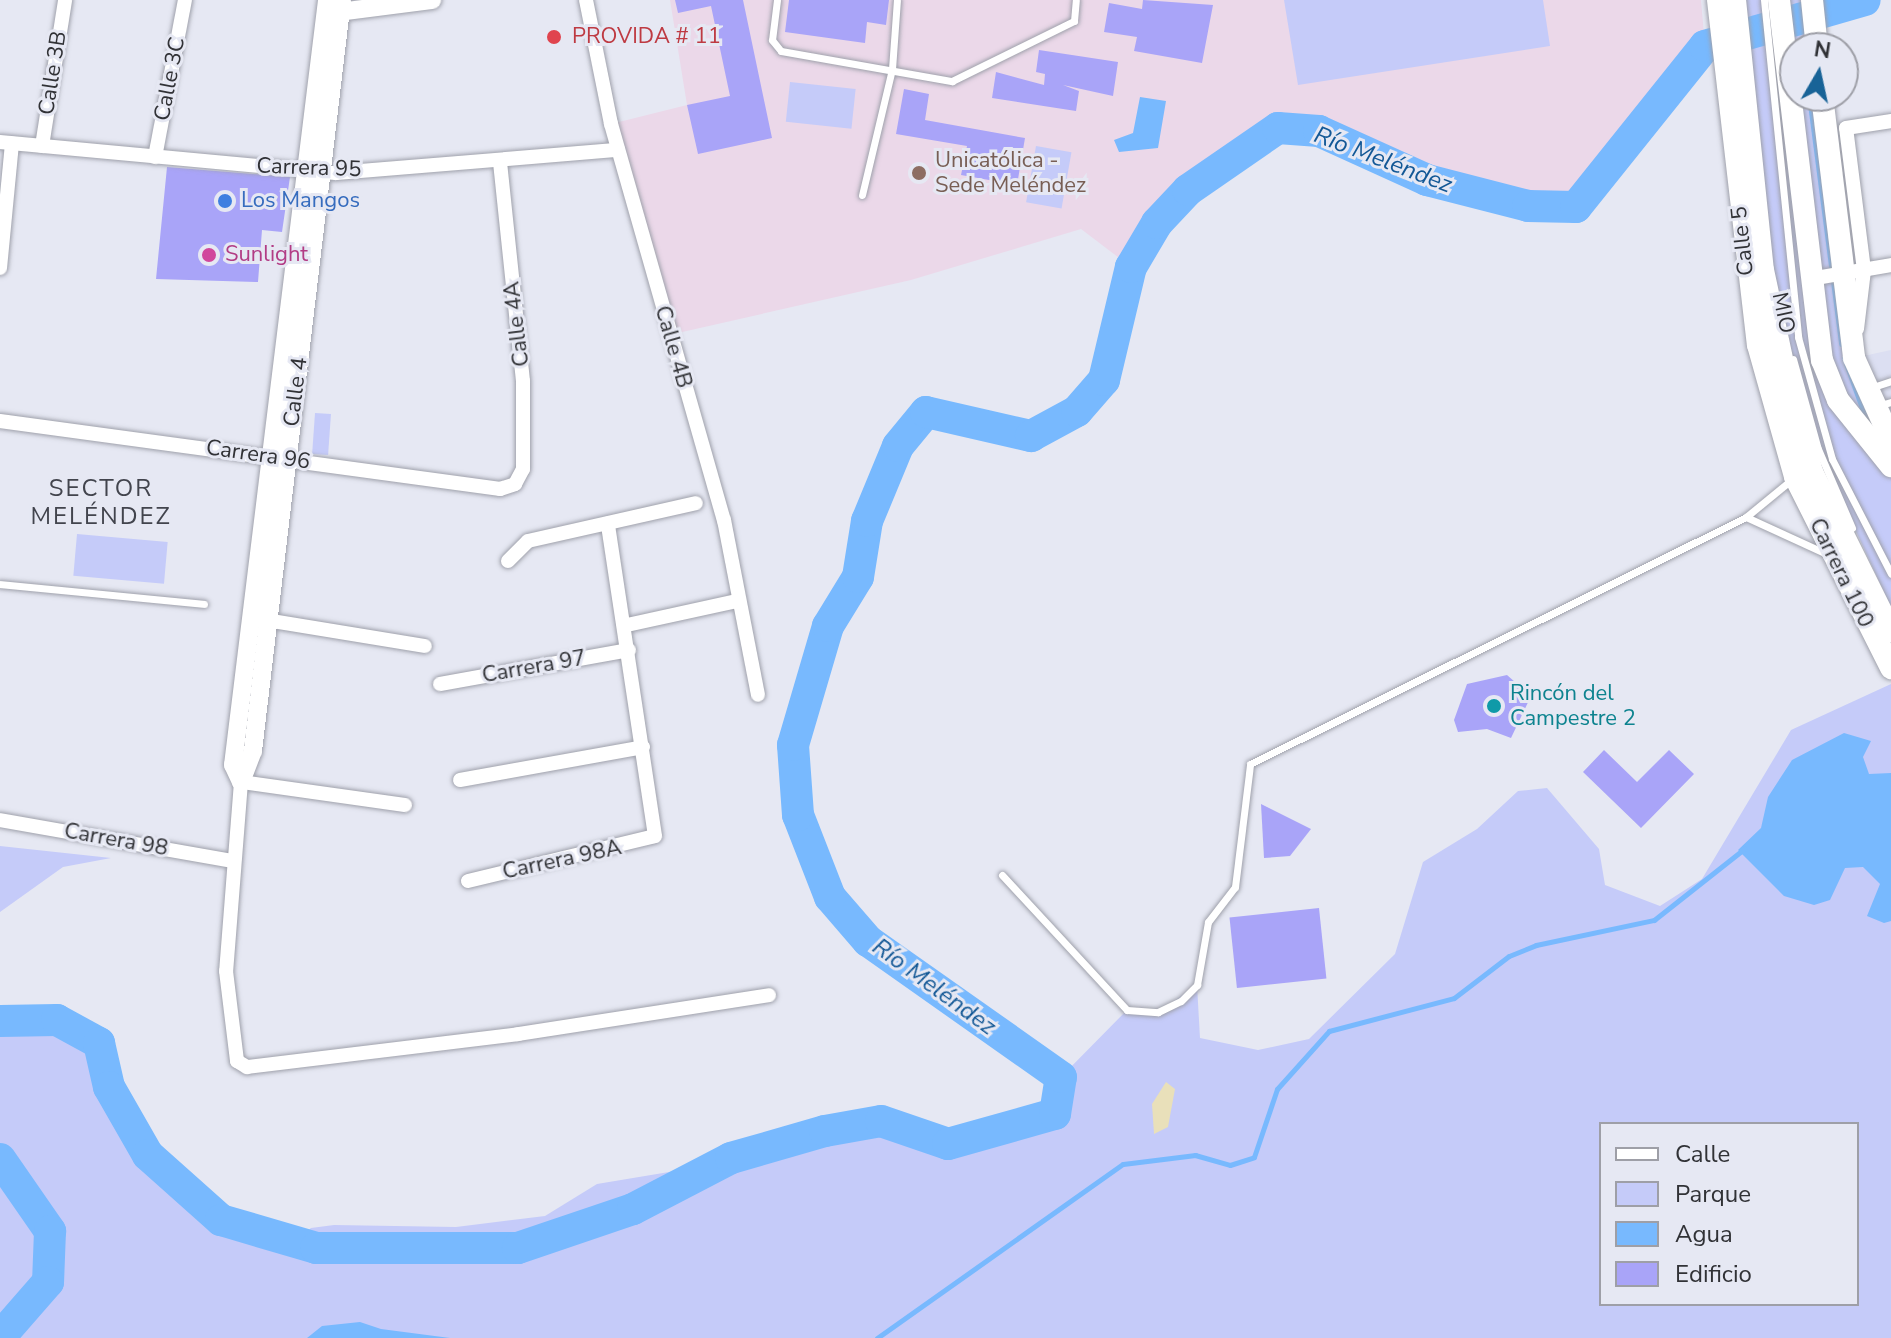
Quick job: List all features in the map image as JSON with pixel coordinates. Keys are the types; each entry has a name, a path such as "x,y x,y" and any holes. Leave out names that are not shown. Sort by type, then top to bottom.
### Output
{"main road":[{"name":"Calle 5","path":"1718,0 1742,104 1749,297 1795,477"},
{"path":"1735,0 1742,104 1763,270 1788,387 1812,472 1891,631"},
{"path":"1779,0 1780,32"},
{"path":"1812,0 1815,32"},
{"path":"1784,112 1828,382 1891,466"},
{"path":"1825,112 1853,272 1854,358 1891,440"},
{"name":"Carrera 100","path":"1795,477 1832,556 1891,668"}],"street":[{"name":"Calle 3B","path":"42,146 65,0"},
{"name":"Calle 3C","path":"155,157 185,0"},
{"path":"333,6 432,0"},
{"name":"Calle 4B","path":"586,0 618,150 724,520 737,601 758,695"},
{"name":"Calle 4","path":"333,6 260,619 251,767 241,782 233,861 226,971 237,1061 247,1067 518,1034 769,995"},
{"path":"1853,272 1846,128 1891,121"},
{"name":"Carrera 95","path":"6,143 314,171 500,162 618,150"},
{"path":"0,268 6,143"},
{"name":"Calle 4A","path":"500,162 523,381 523,469 515,484"},
{"path":"1810,279 1891,265"},
{"name":"Carrera 96","path":"0,421 500,489 515,484"},
{"path":"508,561 528,541 696,503"},
{"path":"460,780 643,747 627,625 608,524"},
{"path":"627,625 737,601"},
{"path":"260,619 425,646"},
{"name":"Carrera 97","path":"440,684 629,650"},
{"name":"Carrera 98A","path":"468,881 655,836 643,747"},
{"path":"241,782 405,805"},
{"name":"Carrera 98","path":"0,820 233,861"}],"lane":[{"path":"777,0 772,40 781,51 952,81 1074,21 1076,0"},
{"path":"862,195 892,69 897,0"},
{"name":"MIO","path":"1745,0 1742,104 1791,352 1818,449 1891,607"},
{"name":"MIO","path":"1764,0 1779,82"},
{"name":"MIO","path":"1783,112 1798,337 1832,459 1891,574"},
{"path":"1875,400 1891,381"},
{"path":"1002,875 1127,1010 1158,1012 1181,1001 1197,985 1208,922 1235,887 1250,764 1746,517 1795,477"},
{"path":"1746,517 1832,556"},
{"path":"0,584 204,604"}],"shaded area":[{"name":"Unicatólica - Sede Meléndez","path":"670,0 1701,0 1705,46 1576,207 1528,206 1427,180 1319,131 1278,128 1188,190 1131,267 1081,229 911,280 669,335 611,124 687,105"},
{"path":"1891,350 1891,440 1854,358"}],"green space":[{"path":"1284,0 1543,0 1550,46 1298,85"},
{"path":"1745,0 1865,0 1814,18 1815,32 1779,32 1779,112 1824,112 1848,324 1891,440 1891,607 1818,449 1791,352 1769,246"},
{"path":"790,82 856,89 851,129 786,122"},
{"path":"1036,146 1071,152 1062,208 1026,202"},
{"path":"315,413 331,414 328,455 312,454"},
{"path":"77,534 168,542 164,584 73,576"},
{"path":"1891,684 1891,1338 0,1338 0,1021 57,1020 99,1043 109,1087 148,1155 221,1220 294,1242 311,1228 334,1225 456,1227 545,1216 597,1184 723,1163 881,1121 948,1144 1055,1114 1061,1077 1127,1010 1158,1012 1197,985 1200,1038 1258,1050 1309,1039 1395,954 1423,862 1477,829 1518,791 1547,788 1599,849 1605,885 1660,906 1702,879 1791,730"},
{"path":"0,846 111,858 63,867 0,912"}],"sand":[{"path":"1166,1082 1175,1089 1168,1127 1154,1134 1152,1104"}],"water":[{"path":"1140,97 1166,101 1158,148 1119,152 1114,140 1133,133"},
{"path":"1844,733 1871,741 1863,757 1869,774 1891,773 1891,921 1884,923 1867,916 1880,884 1863,867 1845,868 1830,900 1814,905 1784,896 1738,850 1761,828 1768,797 1792,760"},
{"path":"360,1322 381,1329 450,1338 307,1338 322,1326"}],"building":[{"path":"675,0 743,0 772,138 698,154 687,105 730,96 711,6 678,13"},
{"path":"789,0 889,0 886,25 867,22 865,43 785,32"},
{"path":"1143,0 1213,5 1202,63 1134,51 1137,37 1104,32 1109,3 1142,9"},
{"path":"1039,50 1118,62 1113,96 1063,85 1079,91 1076,111 992,98 996,72 1044,85 1045,74 1036,72"},
{"path":"904,89 929,94 925,120 1025,138 1017,185 961,175 967,146 896,134"},
{"path":"167,167 290,177 282,232 262,230 258,282 156,279"},
{"name":"Rincón del Campestre 2","path":"1507,675 1531,696 1511,738 1487,729 1458,732 1454,720 1467,684"},
{"path":"1604,750 1637,782 1669,750 1694,774 1641,828 1583,772"},
{"path":"1261,804 1311,829 1290,856 1264,858"},
{"path":"1319,908 1326,979 1237,988 1229,917"}],"waterway":[{"name":"Río Meléndez","path":"0,1021 57,1020 99,1043 109,1087 148,1155 221,1220 316,1248 518,1248 633,1209 731,1158 825,1131 881,1121 948,1144 1055,1114 1061,1077 868,941 830,897 798,815 793,745 828,626 858,577 867,521 898,446 926,412 1031,436 1077,411 1104,380 1131,267 1157,223 1188,190 1278,128 1319,131 1427,180 1528,206 1576,207 1705,46 1865,0"},
{"path":"1811,112 1841,344"},
{"path":"1844,358 1866,419"},
{"path":"877,1338 1123,1164 1195,1155 1230,1165 1254,1157 1277,1089 1329,1031 1454,998 1509,956 1536,945 1654,920 1744,849"},
{"name":"Río Meléndez","path":"0,1159 50,1231 48,1282 0,1337"}],"place":[{"name":"PROVIDA # 11","path":"554,37"},
{"name":"Unicatólica - Sede Meléndez","path":"919,173"},
{"name":"Los Mangos","path":"225,201"},
{"name":"Sunlight","path":"209,255"},
{"name":"Rincón del Campestre 2","path":"1494,706"}],"district":[{"name":"SECTOR MELÉNDEZ","path":"101,503"}]}
